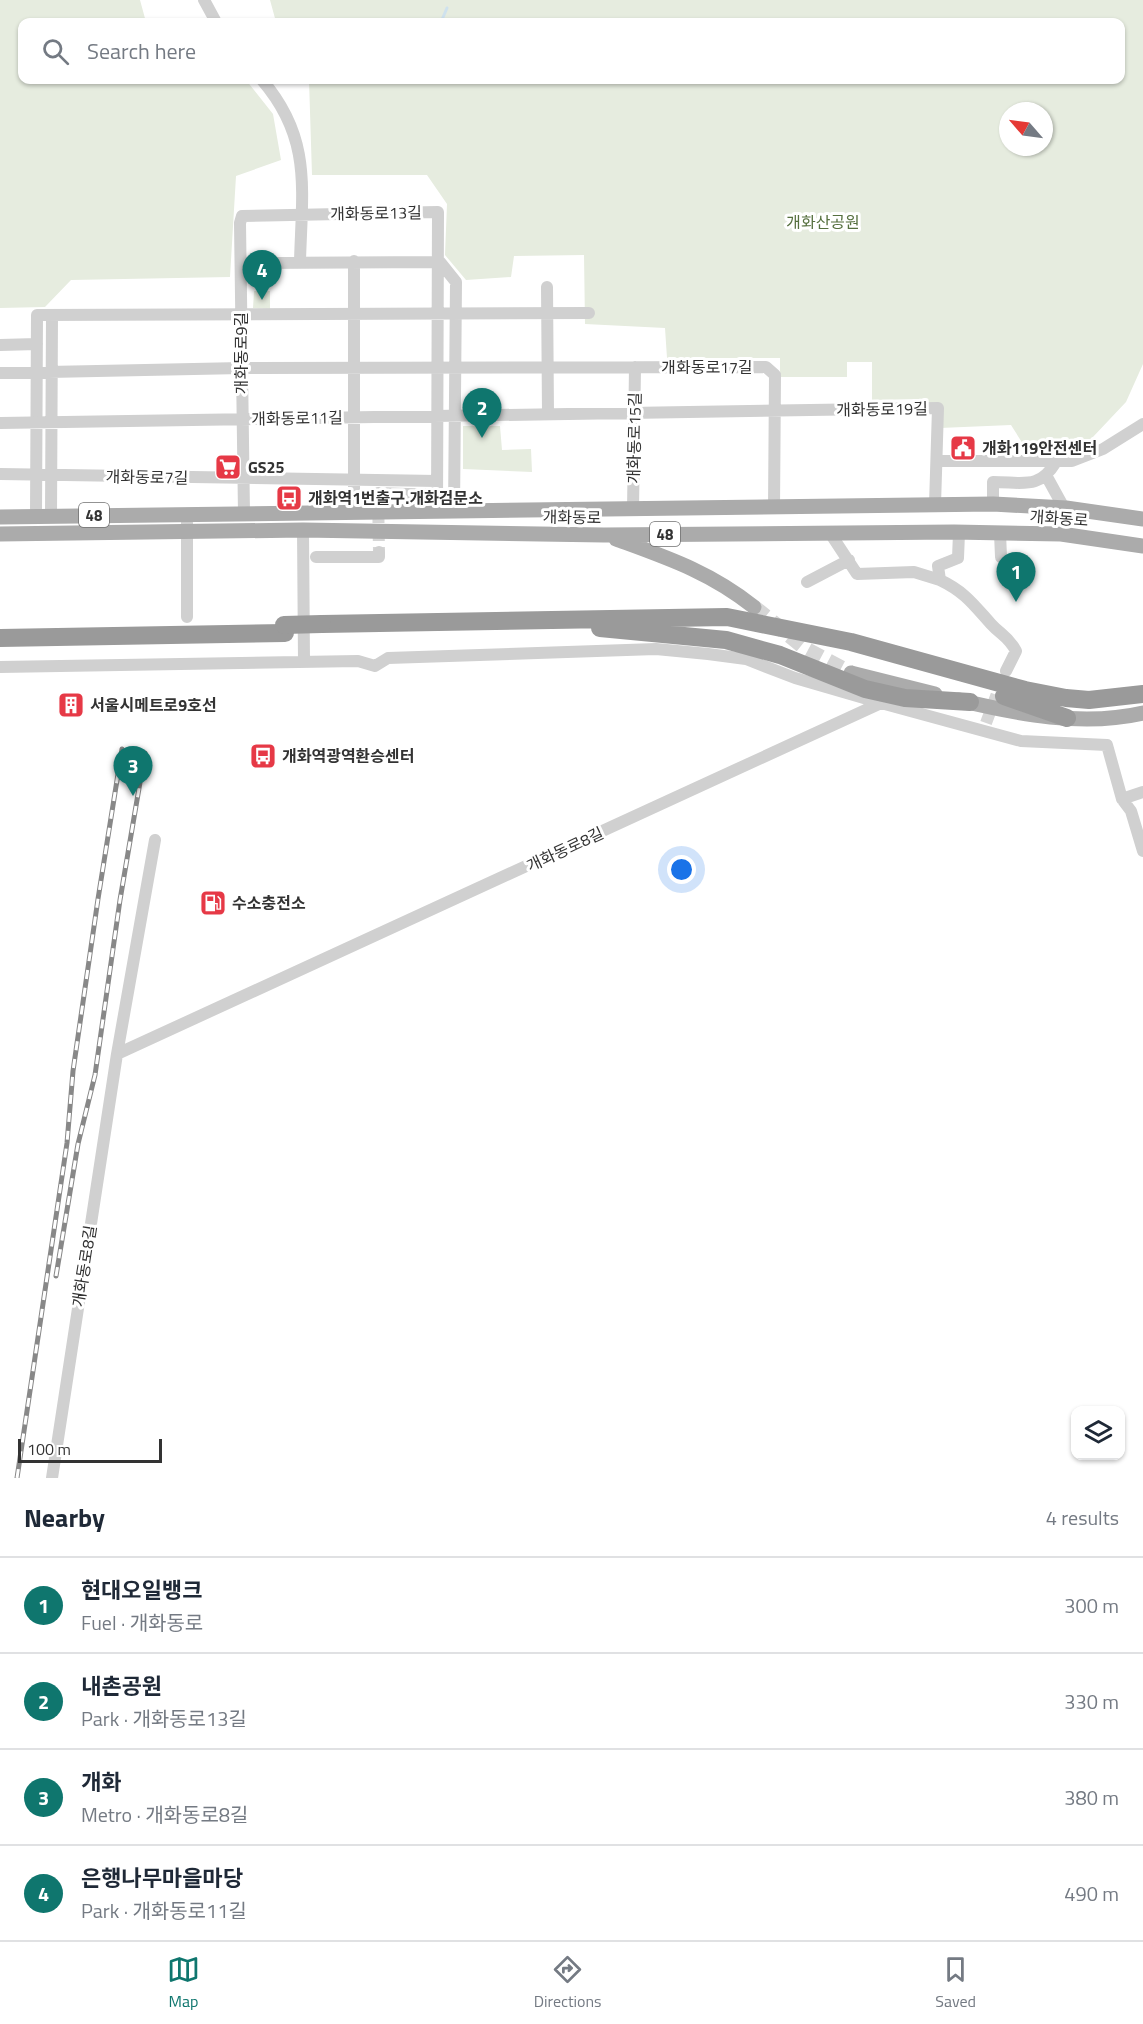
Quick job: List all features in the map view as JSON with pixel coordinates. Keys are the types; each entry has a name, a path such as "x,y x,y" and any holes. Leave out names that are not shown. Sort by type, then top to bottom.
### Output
{"highway":[{"path":"0,630 285,629 727,617 852,642 1025,690 1066,698 1089,700 1143,694"},
{"path":"580,627 726,640 780,655 865,689 906,698 970,702"},
{"path":"322,628 724,627 779,633 841,648 986,690 1067,718"},
{"path":"0,638 148,631"}],"main road":[{"name":"개화동로","path":"0,517 993,504 1064,508 1143,519"},
{"path":"103,532 108,524 130,520 131,516 128,514"},
{"name":"개화동로","path":"0,534 187,531 604,535 959,532 1061,534 1143,546"},
{"path":"604,535 688,565 712,577 754,607"},
{"path":"851,672 1006,711 1067,718 1139,715"}],"street":[{"path":"204,0 214,18"},
{"path":"265,84 281,102 299,148 300,261"},
{"name":"개화동로13길","path":"301,214 438,212 440,262 437,512"},
{"name":"개화동로9길","path":"244,514 240,223 242,216 301,214"},
{"name":"개화동로11길","path":"354,261 354,513"},
{"path":"241,263 440,262 456,282 454,512"},
{"path":"547,287 548,414"},
{"path":"44,516 36,474 37,315 589,313"},
{"path":"44,516 51,475 52,315"},
{"path":"0,345 37,344"},
{"path":"0,373 242,368 635,367"},
{"name":"개화동로17길","path":"635,367 766,367 775,375 774,508"},
{"name":"개화동로15길","path":"633,510 635,367"},
{"name":"개화동로19길","path":"773,411 938,408 935,505"},
{"path":"354,417 773,411"},
{"name":"개화동로11길","path":"241,418 354,417"},
{"path":"0,423 241,418"},
{"path":"937,461 1056,462 1083,458 1143,424"},
{"path":"993,504 994,460"},
{"path":"1047,477 1056,462"},
{"name":"개화동로7길","path":"0,474 243,479"},
{"name":"개화동로","path":"993,482 1039,482 1047,477 1064,508"},
{"path":"243,479 437,481"},
{"path":"378,493 437,495"},
{"path":"187,618 185,557 188,515"},
{"path":"303,531 304,662"},
{"path":"940,580 938,566 958,558 959,532"},
{"path":"830,533 857,574 914,572 940,580 961,590 993,626 1009,637 1016,651 1006,671"},
{"path":"1000,533 1001,557"},
{"path":"316,557 379,557 379,552"},
{"path":"807,582 849,560"},
{"path":"0,667 358,661 375,666 388,658 666,650 746,658 795,678 881,704 985,727 1021,741 1107,745 1122,799 1131,811 1143,851"},
{"name":"개화동로8길","path":"117,1054 881,704"},
{"path":"1122,799 1143,792"},
{"name":"개화동로8길","path":"52,1478 117,1054 155,840"}],"green space":[{"path":"0,0 140,0 145,18 18,18 18,84 249,84 273,114 281,160 236,176 230,277 71,280 45,307 0,308"},
{"name":"개화산공원","path":"270,0 1143,0 1143,364 1126,402 1092,438 1067,452 1028,452 1011,425 940,428 936,409 919,399 872,400 872,362 847,362 847,377 780,377 780,358 667,358 665,328 585,324 584,255 514,256 511,277 466,280 445,255 447,204 427,175 312,175 309,84 1125,84 1125,18 275,18"},
{"path":"254,291 270,291 270,309 253,308"},
{"path":"463,426 500,426 502,450 531,449 532,472 463,469"}],"waterway":[{"path":"443,18 447,8"}],"tunnel":[{"path":"378,493 379,552"},
{"path":"754,607 806,649 851,673"},
{"path":"986,723 1001,683"}],"railway":[{"path":"17,1478 67,1143 73,1071 122,749"},
{"path":"56,1276 78,1144 95,1075 120,900 145,753"}],"place":[{"name":"은행나무마을마당","path":"262,300"},
{"name":"내촌공원","path":"482,438"},
{"name":"개화119안전센터","path":"963,448"},
{"name":"GS25","path":"228,467"},
{"name":"개화역1번출구.개화검문소","path":"289,498"},
{"name":"현대오일뱅크","path":"1016,602"},
{"name":"서울시메트로9호선","path":"71,705"},
{"name":"개화역광역환승센터","path":"263,756"},
{"name":"개화","path":"133,796"},
{"name":"수소충전소","path":"213,903"}]}
